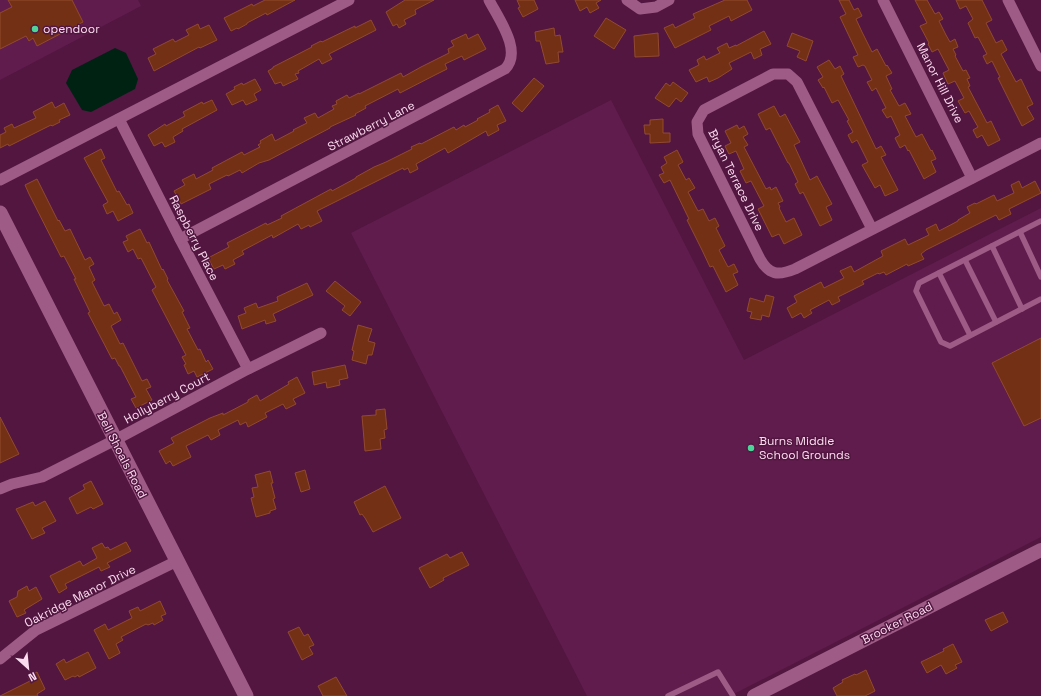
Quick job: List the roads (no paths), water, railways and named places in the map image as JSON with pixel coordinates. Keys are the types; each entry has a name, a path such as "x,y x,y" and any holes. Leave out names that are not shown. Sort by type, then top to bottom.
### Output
{"main road":[{"name":"Bell Shoals Road","path":"2,220 246,696"}],"street":[{"path":"0,180 349,0"},
{"name":"Strawberry Lane","path":"180,239 505,69 511,61 512,48 489,0"},
{"path":"627,0 640,9 656,6 669,0"},
{"name":"Manor Hill Drive","path":"883,0 972,178"},
{"path":"1008,0 1041,66"},
{"name":"Bryan Terrace Drive","path":"872,229 798,82 788,74 774,74 704,110 697,122 698,134 764,266 769,270 781,273 791,271 1041,143"},
{"name":"Raspberry Place","path":"119,119 248,369"},
{"name":"Hollyberry Court","path":"0,489 12,484 42,477 248,369 321,333"},
{"name":"Brooker Road","path":"754,696 1041,550"},
{"name":"Oakridge Manor Drive","path":"0,660 36,630 176,561"}],"lane":[{"path":"1041,222 919,282 916,291 940,342 950,346 1041,299"},
{"path":"1020,232 1041,277"},
{"path":"992,246 1022,309"},
{"path":"965,260 996,322"},
{"path":"939,273 970,335"},
{"path":"668,696 718,672 733,696"}],"place":[{"name":"opendoor","path":"35,29"},
{"name":"Burns Middle School Grounds","path":"751,448"}]}
